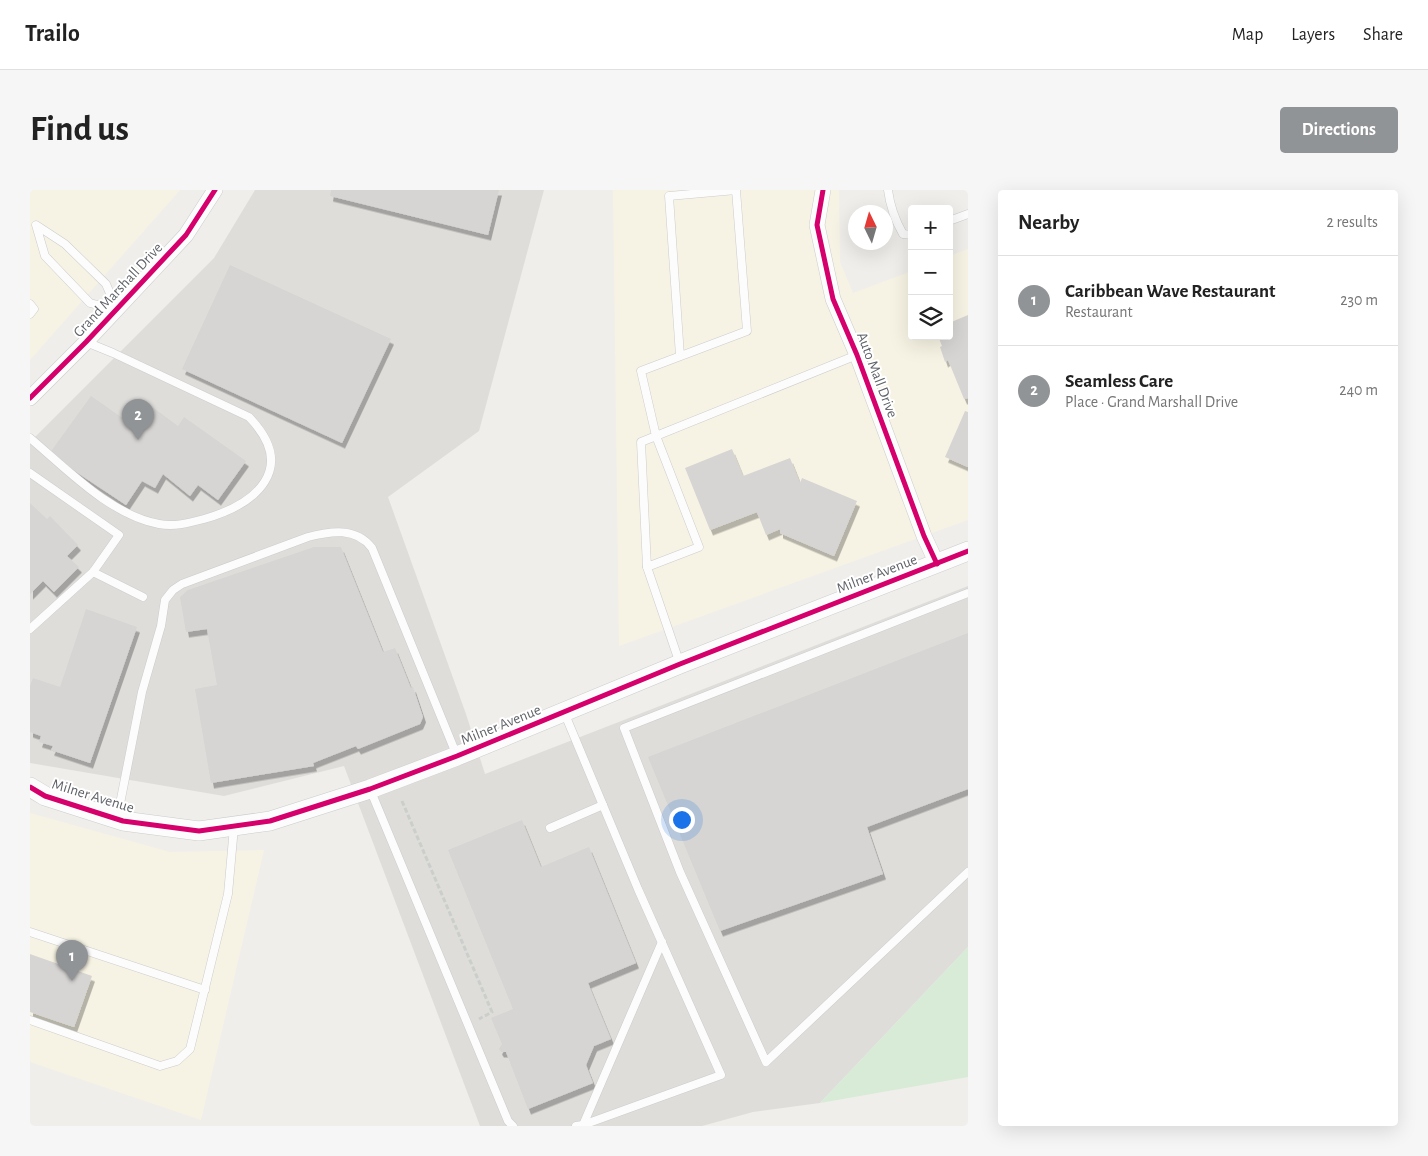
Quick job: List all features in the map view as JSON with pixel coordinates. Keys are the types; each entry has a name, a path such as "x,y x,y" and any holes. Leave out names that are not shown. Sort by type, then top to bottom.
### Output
{"street":[{"name":"Grand Marshall Drive","path":"30,398 86,342 186,235 215,190"},
{"name":"Auto Mall Drive","path":"823,190 817,225 833,299 857,355 924,536 937,564"},
{"name":"Milner Avenue","path":"30,787 45,796 117,820 199,830 270,821 370,790 680,664 968,551"}],"lane":[{"path":"646,567 699,547 656,436 641,371 747,331 736,190 669,196 680,356"},
{"path":"888,190 898,224 903,234 908,235"},
{"path":"953,220 968,214"},
{"path":"36,225 65,244 106,284 116,310 90,303 45,256 36,225"},
{"path":"30,304 34,309 30,314"},
{"path":"30,438 99,497 136,517 158,524 181,525 218,515 250,498 262,487 269,474 271,463 270,451 264,434 249,417 86,342"},
{"path":"680,664 646,567 641,442 857,355"},
{"path":"30,473 119,535 93,572 30,629"},
{"path":"117,820 142,692 161,626 165,600 173,590 182,584 326,532 359,536 372,548 457,756"},
{"path":"93,572 143,597"},
{"path":"968,593 624,728 680,872 766,1062 968,872"},
{"path":"564,712 603,806 721,1075 580,1125"},
{"path":"370,790 508,1121 513,1126"},
{"path":"550,828 603,806"},
{"path":"30,1020 160,1066 177,1060 190,1049 228,894 234,826"},
{"path":"30,932 205,990"},
{"path":"580,1125 662,942"}],"path":[{"path":"402,801 492,1012 468,1024"}],"shaded area":[{"path":"30,190 180,190 30,360"},
{"path":"255,190 544,190 479,431 388,497 466,714 485,774 968,586 968,947 820,1103 753,1112 702,1126 480,1126 344,766 224,796 30,763 30,442 214,258"},
{"path":"613,190 839,190 840,262 853,293 908,272 908,340 953,340 953,255 968,249 968,520 619,646"},
{"path":"30,813 170,852 264,850 201,1120 30,1062"}],"green space":[{"path":"968,947 968,1077 820,1103"}],"building":[{"path":"331,190 499,190 488,235 330,196"},
{"path":"230,265 391,339 342,443 182,369"},
{"path":"968,315 968,398 964,399 948,360 945,362 940,347 942,346 940,340 953,340 953,321"},
{"path":"91,396 124,419 140,398 178,426 184,417 246,461 218,500 198,485 190,496 163,474 155,488 142,481 126,505 49,454"},
{"path":"965,411 968,412 968,467 945,457"},
{"path":"732,449 743,476 790,458 800,483 802,478 857,501 834,556 780,533 780,529 766,535 757,512 710,530 685,468"},
{"path":"30,503 47,519 50,516 78,545 67,556 79,567 54,592 43,581 30,594"},
{"path":"314,547 341,547 383,652 395,648 411,688 413,687 423,717 420,724 358,749 356,746 323,759 313,763 314,766 211,783 195,689 217,685 207,629 186,632 180,597 188,590"},
{"path":"86,609 137,627 90,763 51,750 53,746 39,742 41,736 30,732 30,686 33,678 60,687"},
{"path":"968,633 968,789 867,827 883,874 720,931 648,757"},
{"path":"522,820 541,867 589,847 636,963 588,983 611,1039 594,1046 586,1065 593,1083 528,1109 506,1052 501,1052 499,1049 502,1044 491,1018 513,1009 448,850"},
{"path":"30,954 92,976 74,1027 30,1012"}],"cycle path":[{"path":"30,398 86,342 186,235 215,190"},
{"path":"823,190 817,225 833,299 857,355 924,536 937,564"},
{"path":"30,787 45,796 123,821 199,831 270,821 370,789 457,756 680,664 968,551"}],"place":[{"name":"Seamless Care","path":"138,440"},
{"name":"Caribbean Wave Restaurant","path":"72,981"}]}
